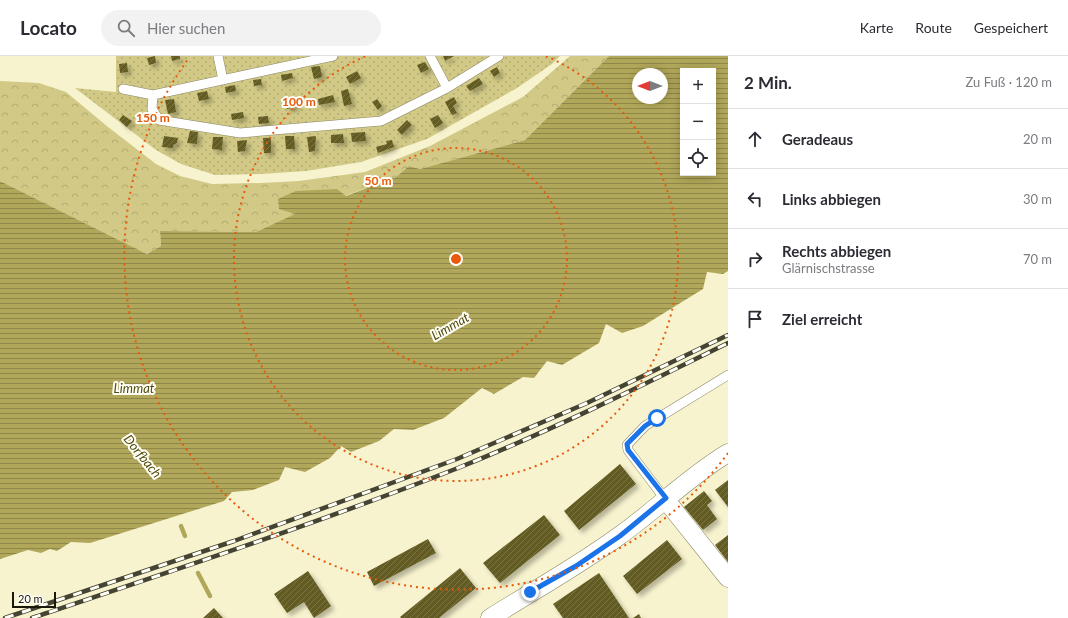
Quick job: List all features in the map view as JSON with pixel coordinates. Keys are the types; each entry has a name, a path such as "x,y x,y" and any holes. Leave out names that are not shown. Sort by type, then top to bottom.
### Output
{"street":[{"path":"490,618 576,566 620,536 710,464 728,453"},
{"path":"666,498 728,578"}],"lane":[{"path":"218,56 223,80"},
{"path":"124,89 153,95 334,56"},
{"path":"430,56 447,88"},
{"path":"153,95 152,109 159,120 240,133 381,121 447,88 499,56"},
{"path":"666,498 628,450 627,444 645,426 728,375"}],"green space":[{"path":"116,56 560,56 552,64 517,88 427,139 361,162 306,171 215,175 181,164 156,150 75,88 116,92"},
{"path":"570,56 609,56 525,140 420,169 409,166 396,177 296,214 256,232 160,231 161,246 147,254 0,181 0,81 39,83 66,92 156,164 180,176 212,184 261,183 299,181 365,172 430,146 523,97"}],"water":[{"name":"Limmat","path":"609,56 728,56 728,271 723,274 707,272 703,289 643,326 622,333 606,324 599,343 562,365 547,361 534,378 523,377 494,394 482,388 444,418 413,430 394,429 379,441 351,452 341,446 330,458 305,472 285,467 279,480 253,490 232,492 224,501 90,543 71,542 57,551 50,549 41,553 28,550 0,559 0,181 147,254 161,246 160,231 256,232 295,214 279,209 278,199 296,191 337,189 346,196 396,177 409,166 420,169 525,140"}],"building":[{"path":"155,56 156,63 149,65 147,58"},
{"path":"171,56 180,56 180,59 172,61"},
{"path":"443,56 454,56 445,61"},
{"path":"425,62 429,69 421,73 417,65"},
{"path":"127,63 128,72 120,73 119,64"},
{"path":"320,66 322,77 314,79 311,67"},
{"path":"497,67 500,73 494,77 490,71"},
{"path":"357,71 361,78 350,84 346,77"},
{"path":"292,73 293,78 282,81 281,75"},
{"path":"479,78 483,84 470,91 466,86"},
{"path":"261,79 262,85 254,86 253,80"},
{"path":"235,85 236,91 226,93 225,87"},
{"path":"348,89 352,104 344,106 341,91"},
{"path":"207,91 209,99 199,101 197,93"},
{"path":"333,95 335,102 319,105 318,99"},
{"path":"454,97 457,103 453,106 457,113 452,115 445,102"},
{"path":"174,99 176,112 168,114 165,100"},
{"path":"377,99 382,106 378,110 372,102"},
{"path":"295,100 296,107 287,109 286,102"},
{"path":"243,112 244,118 232,120 231,114"},
{"path":"123,115 132,121 127,127 119,120"},
{"path":"438,115 443,123 435,128 430,119"},
{"path":"268,116 269,123 259,124 258,117"},
{"path":"407,120 412,125 402,135 397,130"},
{"path":"190,131 198,132 197,144 187,143"},
{"path":"365,132 366,141 352,142 351,133"},
{"path":"343,134 344,143 331,143 331,135"},
{"path":"164,136 178,138 177,143 173,145 173,148 162,147"},
{"path":"285,136 294,136 295,149 286,149"},
{"path":"316,136 315,151 309,152 307,137"},
{"path":"213,137 223,137 222,150 212,149"},
{"path":"263,138 271,138 271,153 264,153"},
{"path":"247,140 245,151 238,152 237,141"},
{"path":"392,140 394,147 378,153 376,147 387,144 386,141"},
{"path":"620,464 636,484 579,530 564,511"},
{"path":"728,480 728,507 715,490"},
{"path":"704,491 712,501 707,505 717,519 703,530 684,507"},
{"path":"544,515 560,535 500,583 483,563"},
{"path":"728,535 728,562 715,545"},
{"path":"428,539 436,553 374,586 367,572"},
{"path":"667,540 682,559 637,594 623,576"},
{"path":"460,568 476,588 439,618 400,617"},
{"path":"308,571 331,606 314,618 304,602 287,613 274,594"},
{"path":"599,573 629,618 563,618 553,604"},
{"path":"214,608 223,618 203,618"},
{"path":"639,614 641,618 633,618"}],"waterway":[{"name":"Dorfbach","path":"181,526 185,536"},
{"name":"Dorfbach","path":"198,573 210,596"}],"railway":[{"path":"5,618 234,541 457,459 587,403 728,335"},
{"path":"32,618 299,527 458,468 560,424 728,343"}],"route":[{"path":"530,592 576,566 620,536 666,498 628,450 627,444 645,426 657,418"}]}
